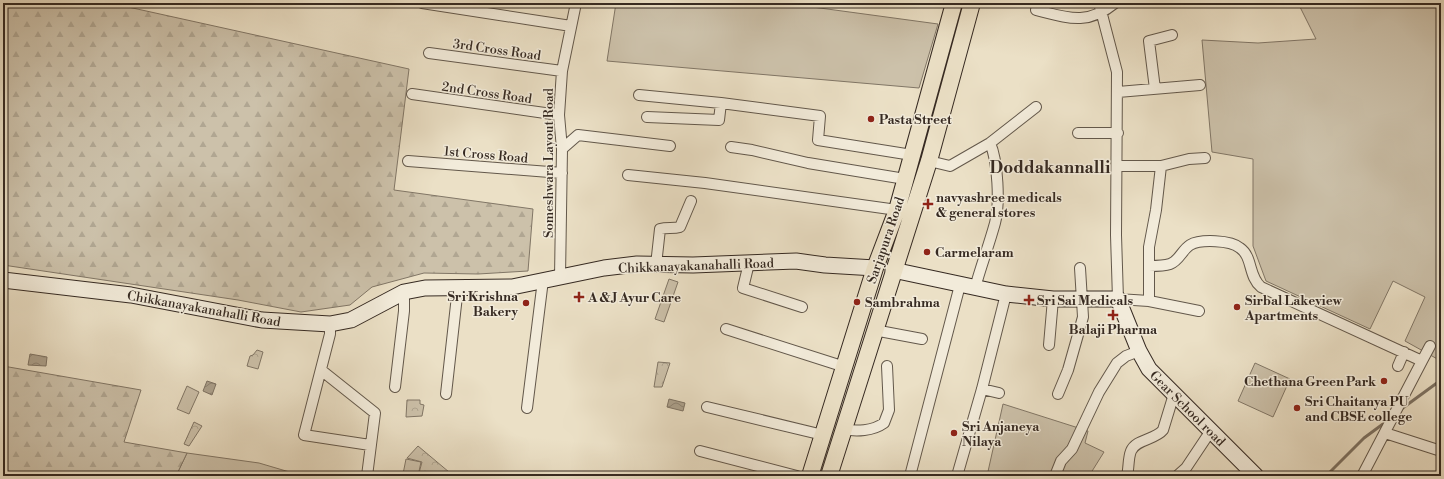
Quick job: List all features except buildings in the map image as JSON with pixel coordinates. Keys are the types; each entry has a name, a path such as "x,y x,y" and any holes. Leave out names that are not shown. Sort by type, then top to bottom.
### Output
{"main road":[{"name":"Sarjapura Road","path":"810,476 875,268 897,210 954,3"},
{"name":"Sarjapura Road","path":"829,476 893,270 929,161 972,3"},
{"name":"Chikkanayakanahalli Road","path":"3,280 131,295 262,320 330,324 351,320 404,292 425,288 506,287 636,264 656,265 796,261 825,265 875,268"},
{"path":"893,270 1006,294 1053,299 1118,299"},
{"name":"Gear School road","path":"1118,299 1139,352 1149,369 1210,432 1256,476"}],"street":[{"path":"422,3 571,26"},
{"name":"Someshwara Layout Road","path":"560,277 562,149 559,115 562,71 576,3"},
{"path":"1099,3 1103,13 1117,72 1118,133 1116,235 1118,299 1148,300 1199,311"},
{"path":"1036,10 1067,18 1084,18 1103,13 1115,3"},
{"path":"1155,89 1149,41 1172,35"},
{"name":"3rd Cross Road","path":"429,53 562,71"},
{"path":"1118,92 1200,85"},
{"name":"2nd Cross Road","path":"412,94 559,115"},
{"path":"640,95 721,103 820,116 818,140 912,154"},
{"path":"647,117 719,120 721,103"},
{"path":"929,161 950,166 990,143 1036,106"},
{"path":"1078,133 1118,133"},
{"path":"562,149 578,136 670,146"},
{"path":"975,288 996,221 996,162 990,143"},
{"path":"731,147 752,150 808,163 905,179"},
{"path":"1117,166 1161,166 1189,159 1204,158"},
{"name":"1st Cross Road","path":"408,161 562,173"},
{"path":"1148,300 1149,247 1156,210 1161,166"},
{"path":"628,175 705,183 897,210"},
{"path":"656,265 658,234 660,230 666,228 675,229 680,226 691,201"},
{"path":"1149,266 1170,264 1177,260 1189,245 1196,242 1212,240 1239,246 1246,254 1252,275 1255,282 1260,287 1422,361"},
{"path":"749,263 743,288 802,307"},
{"path":"1058,394 1068,370 1083,317 1080,268"},
{"path":"527,408 543,280"},
{"path":"910,476 960,285"},
{"path":"446,394 458,287"},
{"path":"395,387 400,329 404,311 404,292"},
{"path":"957,476 982,389 1006,294"},
{"path":"1049,345 1053,299"},
{"path":"330,324 330,334 304,435 370,445"},
{"path":"726,329 845,367"},
{"path":"874,330 922,339"},
{"path":"1362,476 1430,346"},
{"path":"1055,476 1061,461 1072,449 1092,406 1117,363 1126,356 1139,352"},
{"path":"1398,366 1404,352"},
{"path":"843,429 852,431 874,428 884,423 889,410 887,366"},
{"path":"320,370 375,413 367,476"},
{"path":"982,389 999,393"},
{"path":"1127,476 1130,452 1133,447 1159,435 1163,430 1174,394"},
{"path":"706,407 823,435"},
{"path":"1177,476 1186,468 1210,432"},
{"path":"1385,433 1441,451"},
{"path":"700,451 797,476"}],"green space":[{"path":"3,3 110,3 409,69 394,190 533,209 528,271 478,274 424,273 372,287 350,305 301,312 238,300 3,265"},
{"path":"616,3 783,3 938,24 919,88 607,61"},
{"path":"1298,3 1441,3 1441,361 1405,341 1425,297 1393,281 1370,329 1266,281 1253,246 1253,159 1212,152 1202,40 1258,43 1316,39"},
{"path":"669,279 678,282 664,322 655,319"},
{"path":"257,350 263,352 258,369 247,366 250,356"},
{"path":"658,362 670,363 662,387 654,387"},
{"path":"1255,363 1290,379 1273,417 1238,401"},
{"path":"3,366 141,390 124,442 187,453 176,476 3,476"},
{"path":"187,386 199,392 189,414 177,409"},
{"path":"407,400 420,400 420,404 424,405 422,416 406,417"},
{"path":"1003,404 1088,431 1085,443 1104,452 1089,476 987,476"},
{"path":"194,422 202,426 189,446 184,444"},
{"path":"418,446 449,472 448,476 421,476 419,473 422,462 407,458"},
{"path":"187,453 259,463 303,476 176,476"},
{"path":"406,459 421,462 418,476 403,474"}],"water":[{"path":"30,354 47,357 46,366 28,365"},
{"path":"207,381 216,384 212,395 203,391"},
{"path":"669,399 685,403 683,411 667,407"}],"waterway":[{"path":"1400,410 1441,380"},
{"path":"1326,476 1364,438 1387,421"}],"place":[{"name":"Pasta Street","path":"871,119"},
{"name":"navyashree medicals & general stores","path":"928,204"},
{"name":"Carmelaram","path":"927,252"},
{"name":"A & J Ayur Care","path":"579,297"},
{"name":"Sri Sai Medicals","path":"1029,300"},
{"name":"Sambrahma","path":"857,302"},
{"name":"Sri Krishna Bakery","path":"526,303"},
{"name":"Sirbal Lakeview Apartments","path":"1237,307"},
{"name":"Balaji Pharma","path":"1113,315"},
{"name":"Chethana Green Park","path":"1384,381"},
{"name":"Sri Chaitanya PU and CBSE college","path":"1297,408"},
{"name":"Sri Anjaneya Nilaya","path":"954,433"}],"district":[{"name":"Doddakannalli","path":"1050,167"}]}
